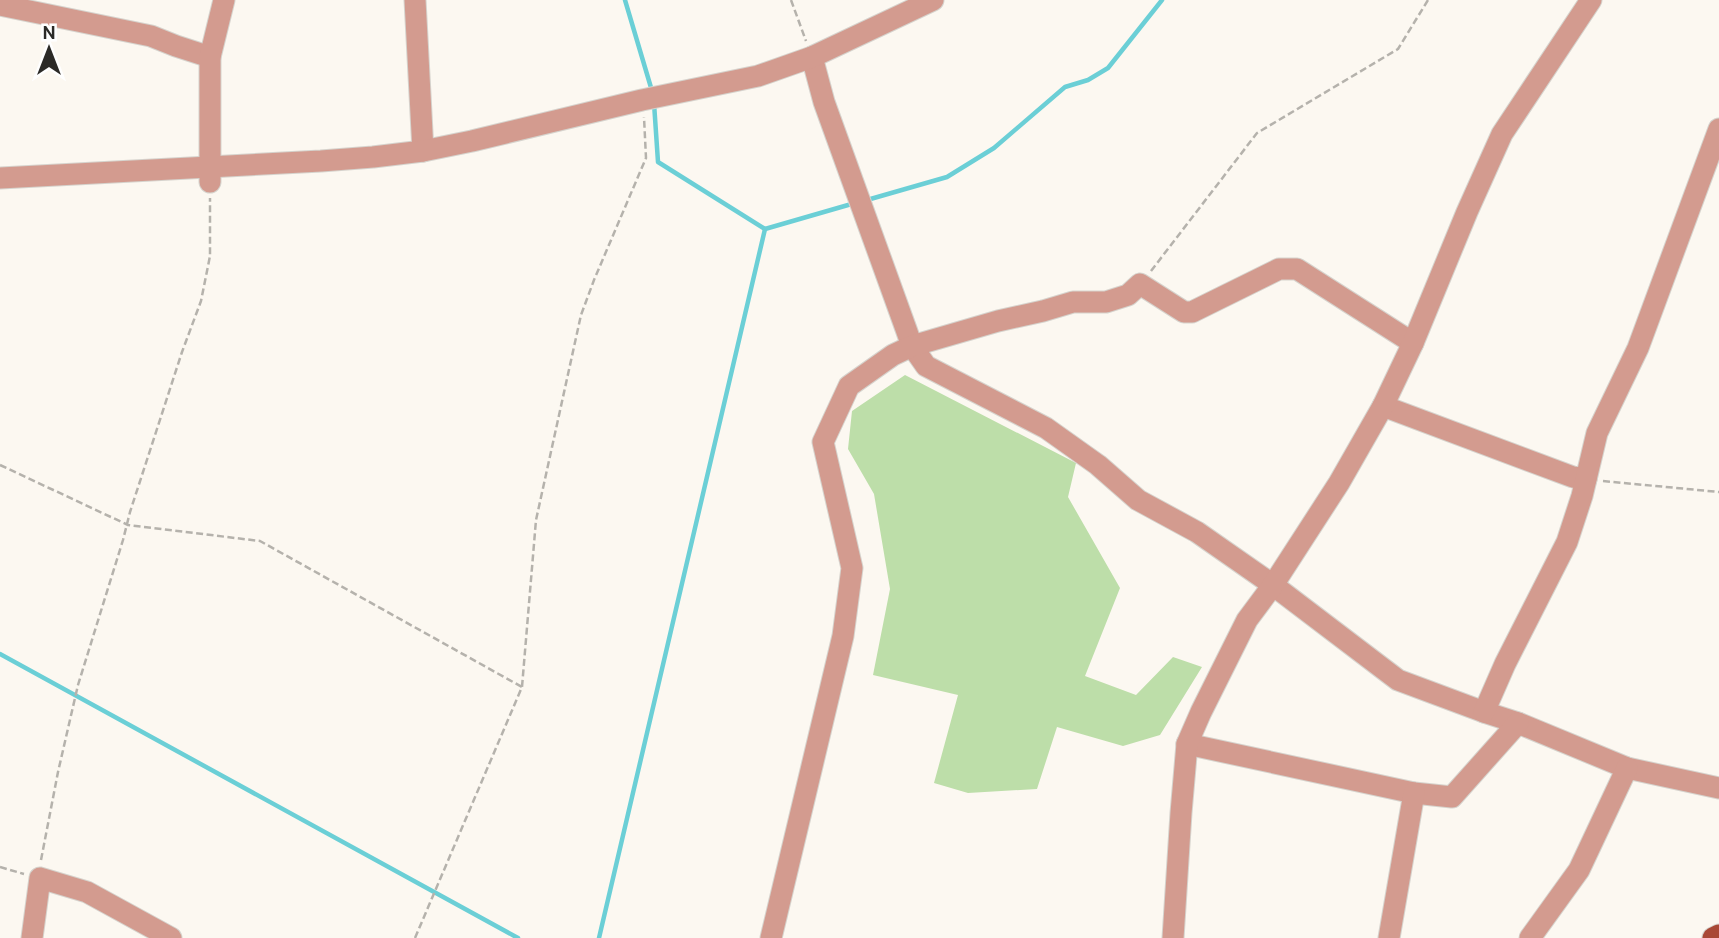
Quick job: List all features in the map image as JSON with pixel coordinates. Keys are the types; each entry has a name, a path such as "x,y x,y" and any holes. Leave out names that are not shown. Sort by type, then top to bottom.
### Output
{"main road":[{"path":"1713,938 1719,935"}],"street":[{"path":"210,174 211,57 224,0"},
{"path":"415,0 423,151"},
{"path":"0,177 210,174 423,151 758,76 812,57 933,0"},
{"path":"1173,938 1187,744 1247,621 1339,483 1383,406 1413,344 1502,134 1591,0"},
{"path":"0,5 150,36 211,57"},
{"path":"812,57 824,102 912,346 926,366 1046,428 1098,465 1138,500 1197,532 1273,584 1398,680 1518,723 1627,768 1719,788"},
{"path":"1484,712 1505,664 1567,542 1597,433 1637,348 1719,130"},
{"path":"771,938 843,636 852,568 824,442 849,386 893,355 912,346 998,321 1073,302 1106,302 1128,295 1140,284 1184,312 1192,312 1279,269 1297,269 1413,344"},
{"path":"1383,406 1573,477 1586,479"},
{"path":"1187,744 1414,793 1452,797 1518,723"},
{"path":"1530,938 1579,870 1627,768"},
{"path":"1389,938 1414,793"},
{"path":"32,938 40,878 87,892 171,938"}],"path":[{"path":"791,0 812,57"},
{"path":"1140,284 1258,133 1398,49 1428,0"},
{"path":"415,938 522,687 536,520 582,315 646,158 642,100"},
{"path":"0,867 40,878 41,858 55,784 78,685 134,500 201,302 211,256 210,174"},
{"path":"0,465 128,525 260,541 522,687"},
{"path":"1586,479 1719,492"}],"green space":[{"path":"905,375 1076,463 1068,497 1120,588 1085,676 1136,695 1173,657 1202,667 1160,735 1123,746 1057,727 1037,789 968,793 934,783 958,695 873,675 890,589 874,494 848,449 852,411"}],"waterway":[{"path":"625,0 652,91"},
{"path":"867,200 947,177 994,148 1065,87 1088,80 1108,68 1162,0"},
{"path":"654,103 658,162 765,229"},
{"path":"599,938 765,229 855,203"},
{"path":"0,654 518,938"}]}
